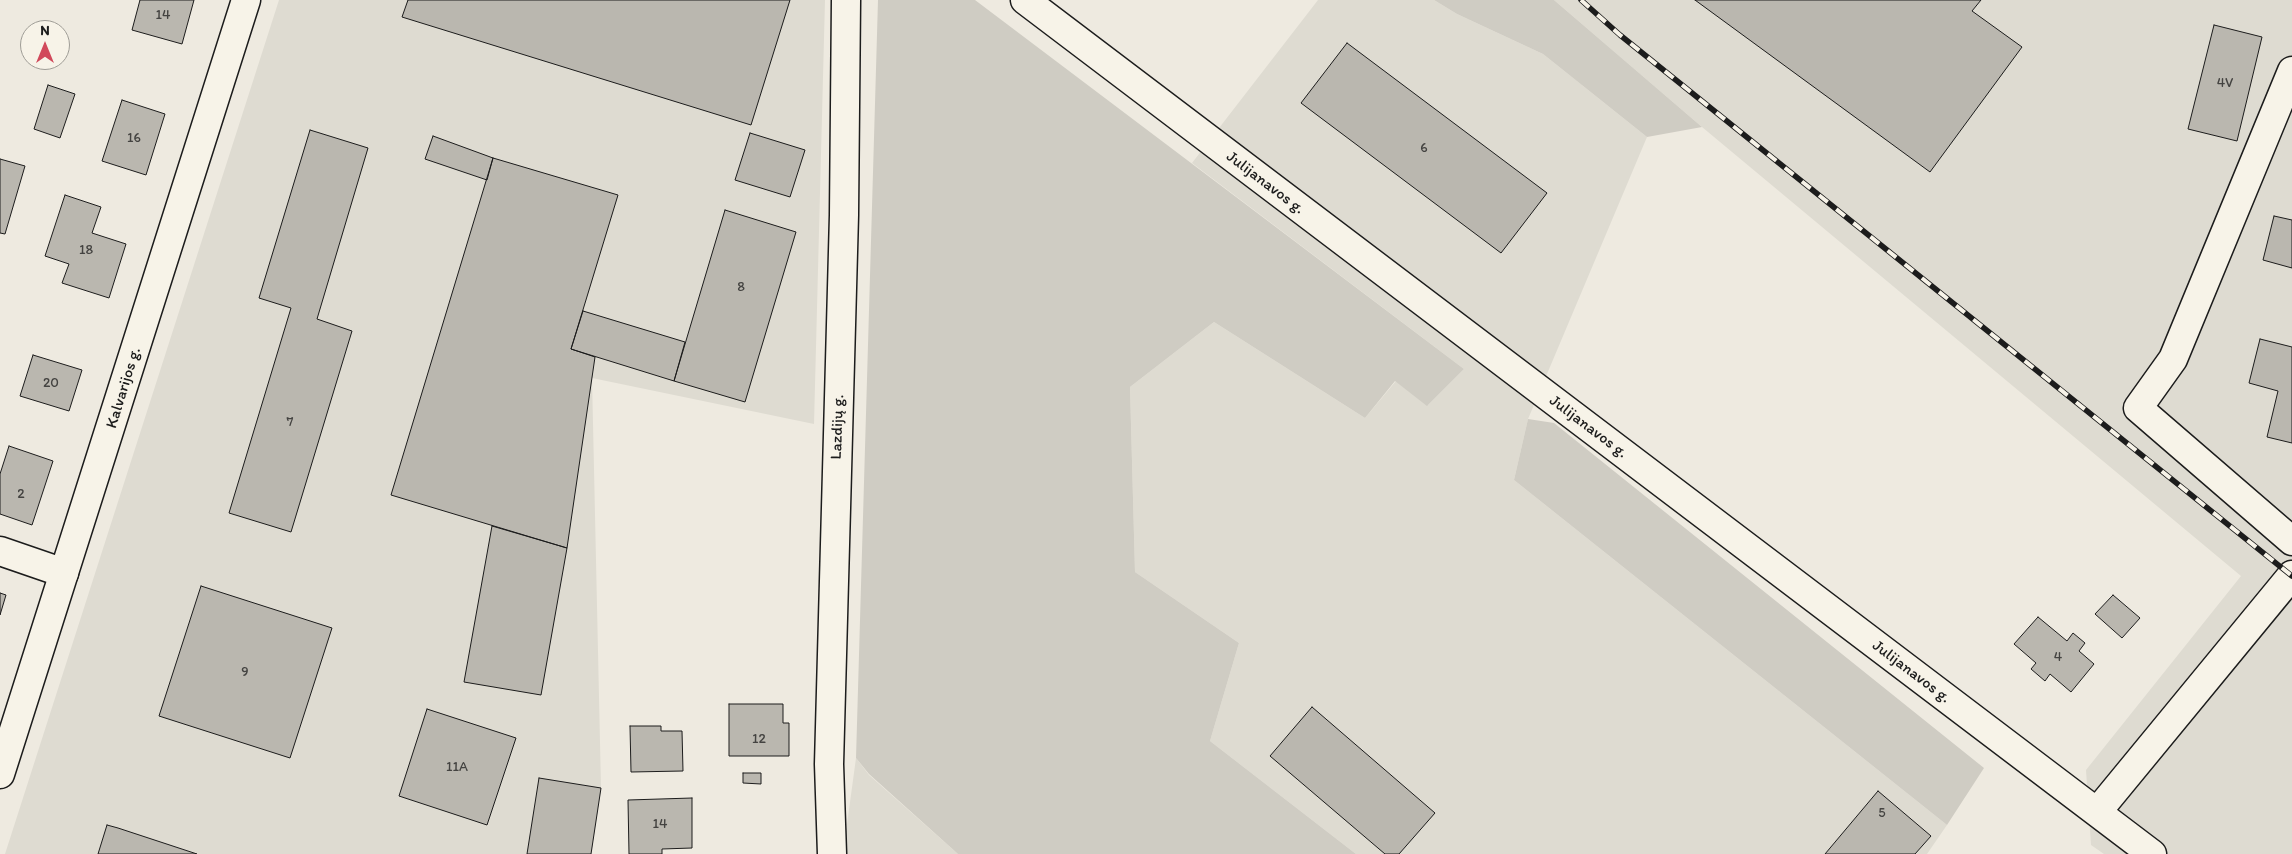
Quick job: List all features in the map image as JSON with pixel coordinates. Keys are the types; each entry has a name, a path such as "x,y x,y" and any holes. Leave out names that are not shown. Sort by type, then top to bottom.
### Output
{"street":[{"name":"Kalvarijos g.","path":"0,774 246,0"},
{"name":"Lazdijų g.","path":"832,854 829,764 844,216 846,0"},
{"name":"Julijanavos g.","path":"1025,0 2152,854"},
{"path":"2292,71 2173,359 2138,408 2292,541"},
{"path":"0,552 64,573"},
{"path":"2097,812 2292,575"}],"shaded area":[{"path":"279,0 825,0 814,424 592,378 601,788 591,854 5,854"},
{"path":"878,0 975,0 1464,369 1427,406 1395,381 1365,418 1214,322 1130,387 1135,572 1239,643 1210,741 1356,854 958,854 869,774 856,758"},
{"path":"1318,0 1434,0 1457,14 1543,54 1647,137 1528,419 1514,480 1947,825 1927,854 1356,854 1210,741 1239,643 1135,572 1130,387 1214,322 1365,418 1396,381 1428,405 1464,369 1192,163"},
{"path":"1434,0 1554,0 1702,127 1647,137 1543,54 1457,14"},
{"path":"1554,0 2292,0 2292,854 2104,854 2091,845 2086,770 2241,576 1702,127"},
{"path":"1528,419 1554,423 1984,768 1947,825 1514,480"},
{"path":"856,758 869,775 958,854 845,854 845,839"}],"building":[{"path":"140,0 194,0 182,44 132,30"},
{"path":"408,0 790,0 751,125 402,17"},
{"path":"1695,0 1981,0 1972,11 2022,47 1930,172"},
{"path":"2214,25 2262,37 2237,141 2188,129"},
{"path":"1347,43 1547,193 1501,253 1301,103"},
{"path":"48,85 75,94 60,138 34,129"},
{"path":"122,100 165,114 146,175 102,161"},
{"path":"310,130 368,148 317,319 352,331 291,532 229,513 291,308 259,298"},
{"path":"750,133 805,150 790,197 735,180"},
{"path":"433,136 493,158 487,180 425,159"},
{"path":"493,158 618,195 571,349 595,357 567,548 391,495"},
{"path":"0,159 25,166 5,234 0,233"},
{"path":"65,195 101,207 92,233 126,244 109,298 62,283 69,264 45,256"},
{"path":"725,210 796,232 745,402 674,381"},
{"path":"2274,216 2292,220 2292,268 2263,260"},
{"path":"583,311 685,342 674,381 571,349"},
{"path":"2260,339 2292,347 2292,443 2267,437 2278,391 2249,383"},
{"path":"33,355 82,370 69,411 20,396"},
{"path":"9,446 53,461 32,525 0,514 0,474"},
{"path":"492,526 567,548 541,695 464,682"},
{"path":"201,586 332,628 290,758 159,716"},
{"path":"0,593 6,595 0,615"},
{"path":"2113,595 2140,618 2122,638 2095,614"},
{"path":"2038,617 2067,641 2073,633 2085,643 2079,651 2094,664 2071,692 2050,674 2045,681 2031,669 2036,663 2014,644"},
{"path":"729,704 783,704 783,723 789,723 789,756 729,756"},
{"path":"1312,707 1435,813 1399,854 1385,854 1270,756"},
{"path":"427,709 516,738 487,825 399,796"},
{"path":"630,726 661,726 661,731 682,731 683,771 631,772"},
{"path":"743,773 761,773 761,784 743,783"},
{"path":"539,778 601,788 591,854 527,854"},
{"path":"1878,791 1931,836 1915,854 1825,854"},
{"path":"692,798 692,848 662,849 662,854 629,854 628,800"},
{"path":"107,825 118,828 197,854 98,854"}],"railway":[{"path":"1581,0 1620,35 2292,576"}]}
